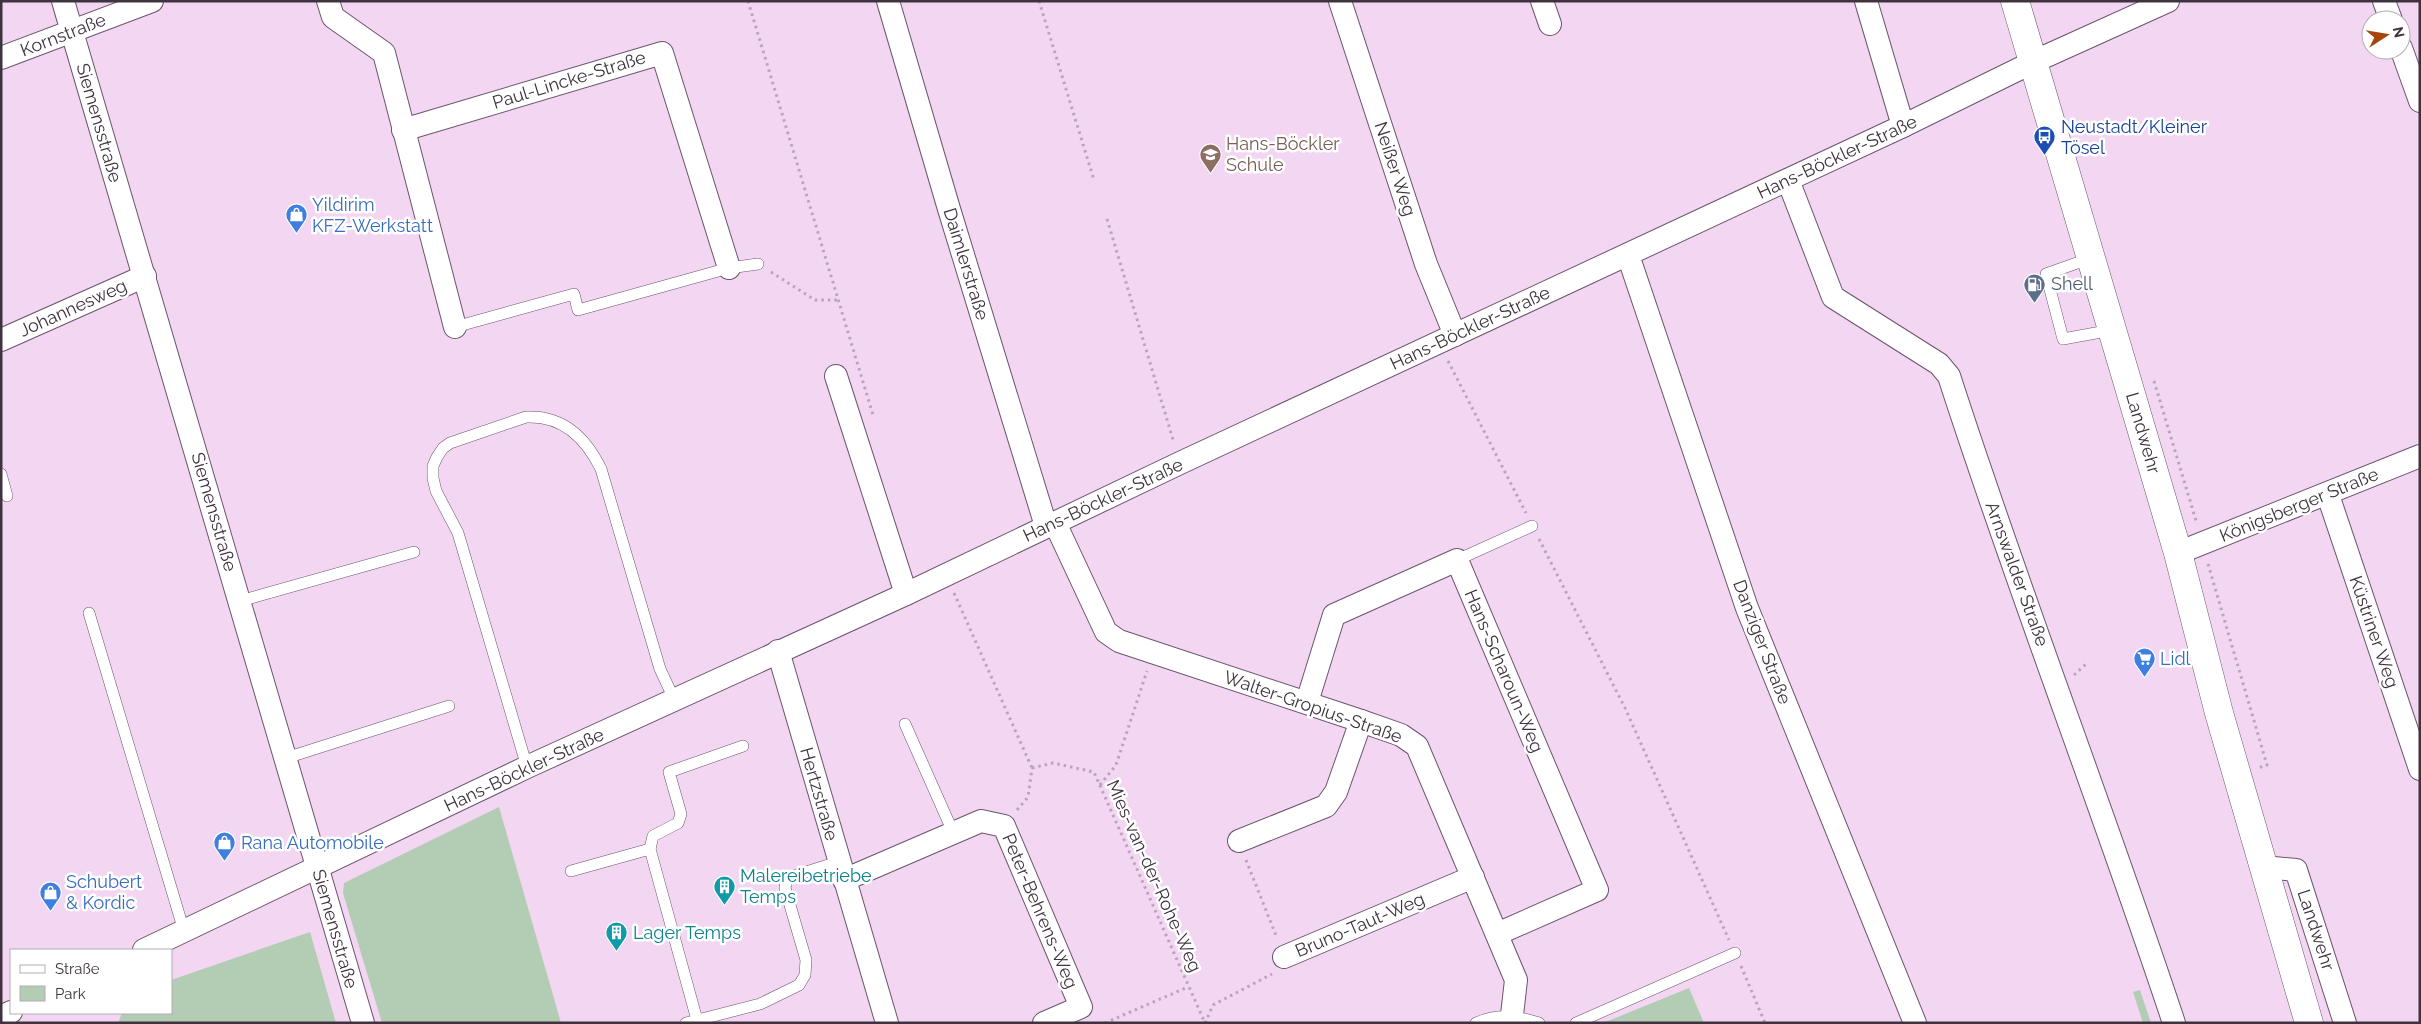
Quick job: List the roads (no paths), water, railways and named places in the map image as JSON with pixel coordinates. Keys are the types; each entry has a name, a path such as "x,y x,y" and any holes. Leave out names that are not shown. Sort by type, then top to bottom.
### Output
{"street":[{"name":"Siemensstraße","path":"63,1 363,1023"},
{"name":"Kornstraße","path":"1,58 152,1"},
{"path":"328,1 333,17 384,53 402,130 455,327"},
{"name":"Daimlerstraße","path":"888,1 1050,524"},
{"name":"Neißer Weg","path":"1340,1 1426,264 1454,335"},
{"path":"1542,1 1550,24"},
{"path":"1866,1 1903,126"},
{"name":"Landwehr","path":"2015,1 2178,553 2219,712 2309,1023"},
{"name":"Hans-Böckler-Straße","path":"146,949 527,767 906,594 1050,524 1903,126 2033,62 2168,1"},
{"name":"Paul-Lincke-Straße","path":"402,130 662,52 729,268"},
{"path":"2405,60 2420,101"},
{"name":"Arnswalder Straße","path":"1788,180 1833,297 1939,364 1949,376 1982,478 2058,688 2174,1023"},
{"name":"Danziger Straße","path":"1628,255 1747,608 1915,1023"},
{"name":"Johannesweg","path":"3,335 145,276"},
{"path":"836,376 906,594"},
{"name":"Königsberger Straße","path":"2178,553 2328,495 2420,456"},
{"name":"Küstriner Weg","path":"2328,495 2420,769"},
{"name":"Walter-Gropius-Straße","path":"1050,524 1106,632 1119,641 1307,702 1401,735 1418,746 1516,980 1516,1019"},
{"path":"1307,702 1334,615 1457,560"},
{"name":"Hans-Scharoun-Weg","path":"1457,560 1598,890 1497,934"},
{"name":"Hertzstraße","path":"778,651 887,1023"},
{"path":"1239,841 1326,806 1336,792 1360,721"},
{"name":"Peter-Behrens-Weg","path":"841,871 981,821 1004,826 1081,1007 1044,1023"},
{"name":"Landwehr","path":"2263,867 2296,870 2345,1023"},
{"name":"Bruno-Taut-Weg","path":"1284,957 1473,878"}],"lane":[{"path":"2091,258 2046,274 2063,339 2112,330"},
{"path":"455,327 574,294 578,310 729,268 758,264"},
{"path":"527,767 458,533 436,491 433,466 436,457 450,443 526,418 539,416 559,422 584,440 601,469 660,669 675,700"},
{"path":"1,474 7,496"},
{"path":"1457,560 1532,526"},
{"path":"240,601 414,552"},
{"path":"89,613 184,931"},
{"path":"286,758 449,706"},
{"path":"905,724 953,832"},
{"path":"743,746 669,772 681,814 678,823 653,836 650,849 691,1021 760,1004 799,985 805,975 806,960 785,888 787,878 841,871"},
{"path":"571,871 650,849"},
{"path":"1576,1023 1735,953"},
{"path":"1476,1023 1485,1019 1516,1019 1539,1023"}],"place":[{"name":"Neustadt/Kleiner Tösel","path":"2045,156"},
{"name":"Hans-Böckler Schule","path":"1210,173"},
{"name":"Yildirim KFZ-Werkstatt","path":"296,234"},
{"name":"Shell","path":"2035,303"},
{"name":"Lidl","path":"2144,678"},
{"name":"Rana Automobile","path":"225,862"},
{"name":"Malereibetriebe Temps","path":"724,905"},
{"name":"Schubert & Kordic","path":"50,911"},
{"name":"Lager Temps","path":"617,952"}]}
